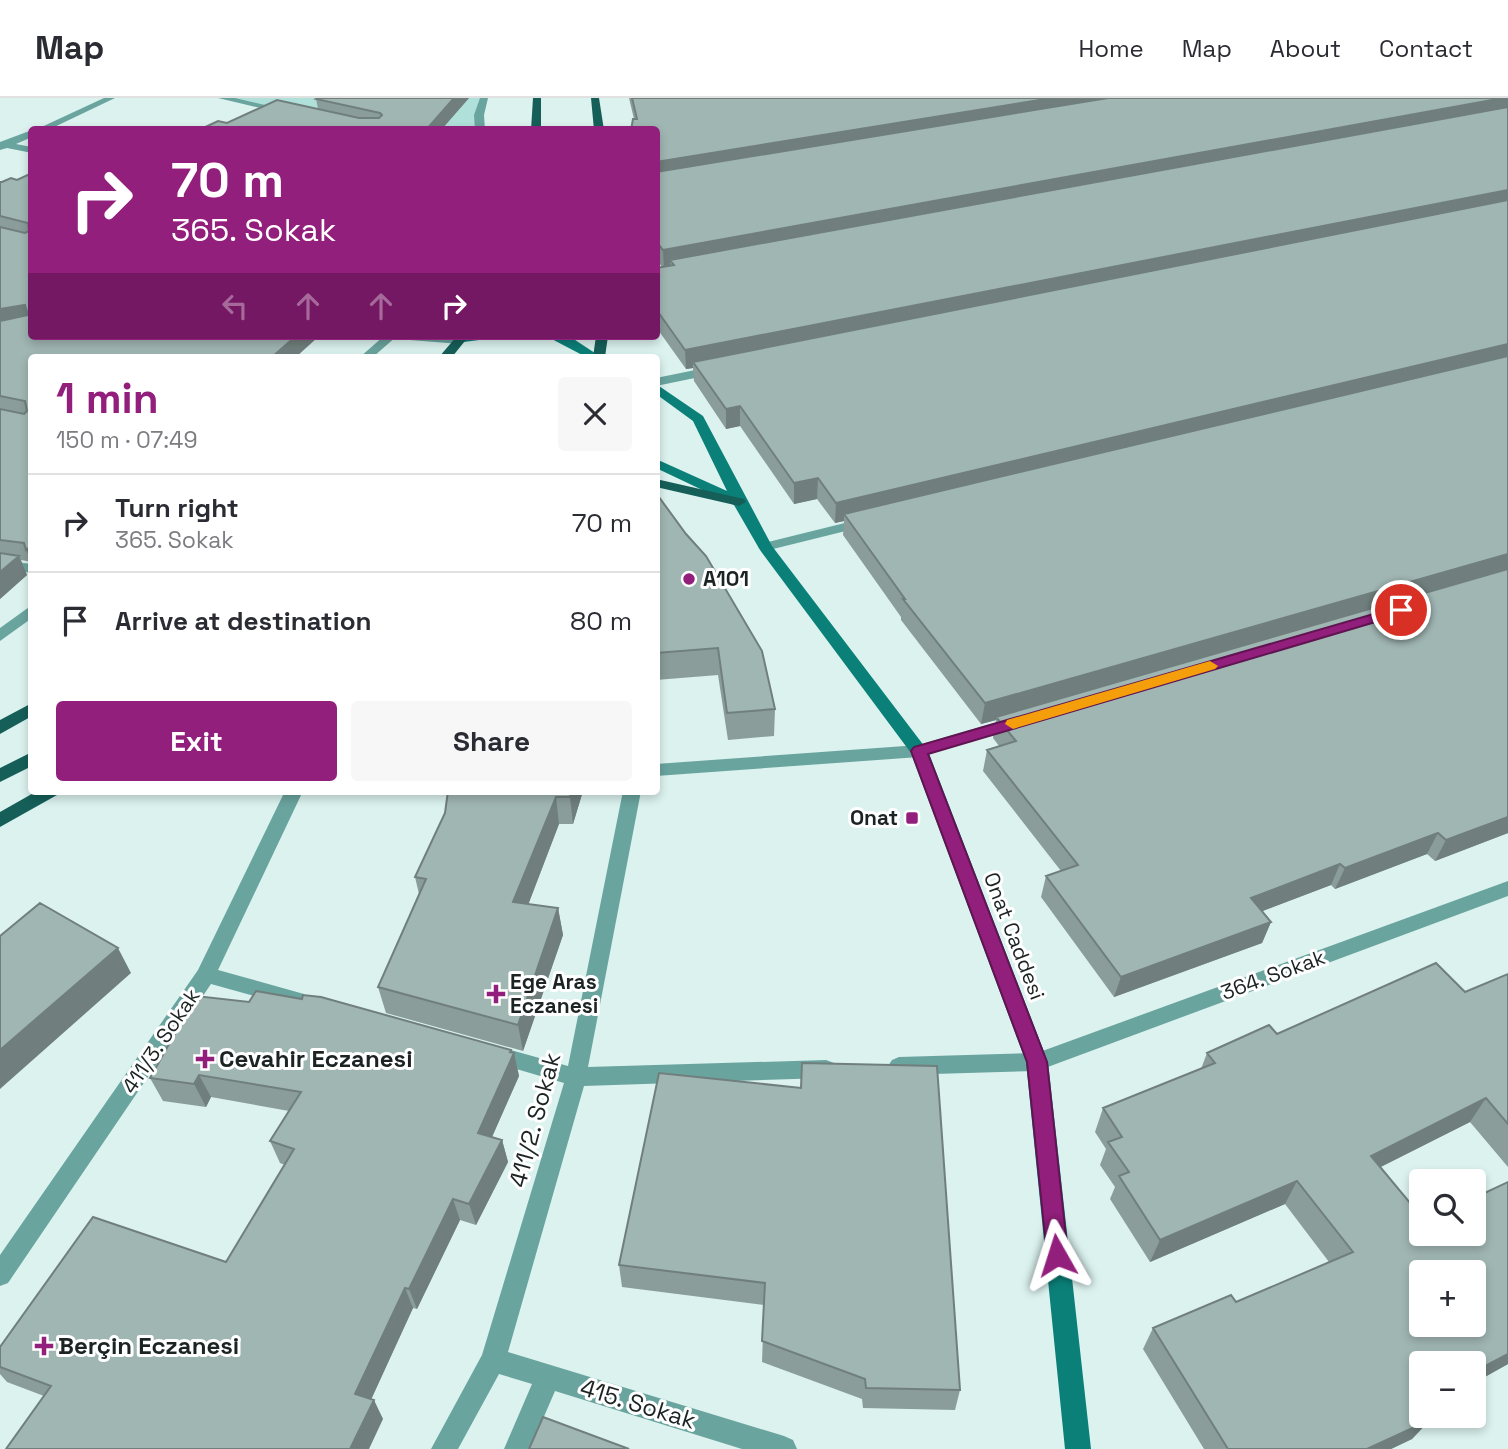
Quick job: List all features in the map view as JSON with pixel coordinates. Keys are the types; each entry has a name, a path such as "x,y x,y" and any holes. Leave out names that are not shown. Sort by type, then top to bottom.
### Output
{"main road":[{"path":"536,126 537,98"},
{"path":"595,98 598,126"},
{"path":"448,354 460,340"},
{"path":"567,340 592,354"},
{"name":"Onat Caddesi","path":"660,391 698,419 739,502 765,547 919,751 1037,1062 1078,1449"},
{"path":"660,465 739,502"},
{"path":"660,484 739,502"},
{"path":"0,728 28,710"},
{"path":"0,776 28,760"},
{"path":"0,820 44,795"}],"street":[{"path":"48,126 111,98"},
{"path":"222,98 300,114"},
{"path":"480,126 479,115 484,98"},
{"path":"2,145 28,135"},
{"path":"2,145 28,149"},
{"path":"370,354 386,340"},
{"path":"660,381 724,368"},
{"path":"765,547 873,520"},
{"path":"0,564 28,568"},
{"path":"0,636 28,613"},
{"path":"660,771 919,751 1040,716"},
{"name":"411/3. Sokak","path":"0,1275 206,975 292,795"},
{"name":"411/2. Sokak","path":"444,1449 493,1360 576,1077 631,795"},
{"name":"364. Sokak","path":"883,1067 1037,1062 1508,888"},
{"path":"206,975 312,1004"},
{"path":"470,1048 576,1077 841,1068"},
{"name":"415. Sokak","path":"493,1360 784,1449"},
{"path":"517,1449 548,1377"}],"shaded area":[{"path":"222,98 484,98 480,126 363,126"}],"building":[{"path":"454,98 430,126 207,126 218,121 227,123 277,100 359,118 379,118 382,115 316,99"},
{"path":"632,98 1052,98 660,161 660,126 632,126 633,119 637,119"},
{"path":"1108,98 1503,98 663,250 660,246 660,171"},
{"path":"1508,107 1508,190 685,350 660,315 660,267 674,265 670,260"},
{"path":"28,175 28,223 0,216 0,182 11,178 17,180"},
{"path":"1508,200 1508,344 836,503 818,478 794,483 740,406 726,409 693,362"},
{"path":"0,227 28,232 28,315 25,305 0,309"},
{"path":"28,315 28,340 291,340 275,354 28,354 26,550 24,543 0,540 0,409 24,414 27,411 25,401 0,396 0,321"},
{"path":"1508,356 1508,554 985,703 903,599 844,514"},
{"path":"660,498 706,556 762,651 775,709 727,713 718,648 660,653"},
{"path":"0,553 19,556 0,572"},
{"path":"1508,569 1508,817 1446,840 1438,833 1345,868 1340,864 1251,898 1271,922 1121,977 1046,876 1078,865 987,750 1016,741 996,717"},
{"path":"447,795 570,795 556,797 513,902 558,908 518,1025 378,987 426,879 415,877 445,813"},
{"path":"40,903 118,948 0,1050 0,936"},
{"path":"1436,963 1465,992 1508,974 1508,1124 1486,1098 1371,1156 1409,1202 1409,1246 1486,1246 1486,1192 1508,1182 1508,1354 1486,1366 1486,1351 1409,1351 1409,1428 1413,1428 1367,1449 1228,1449 1153,1328 1231,1295 1236,1302 1353,1252 1297,1181 1160,1240 1119,1176 1129,1172 1108,1142 1122,1137 1103,1108 1215,1063 1207,1053 1269,1025 1277,1034"},
{"path":"256,991 302,999 303,995 321,997 514,1053 478,1133 502,1140 469,1204 453,1199 409,1289 405,1288 355,1394 374,1400 350,1449 6,1449 51,1386 0,1367 0,1347 93,1217 226,1262 294,1149 270,1141 301,1092 199,1075 194,1084 150,1078 196,996 249,1002"},
{"path":"802,1063 937,1066 960,1390 866,1388 865,1379 762,1341 765,1283 619,1265 659,1073 801,1088"},
{"path":"543,1417 629,1449 529,1449"}],"slow traffic":[{"path":"1013,724 1210,666"}],"place":[{"name":"A101","path":"689,579"},
{"name":"Onat","path":"912,818"},
{"name":"Ege Aras Eczanesi","path":"496,994"},
{"name":"Cevahir Eczanesi","path":"205,1059"},
{"name":"Berçin Eczanesi","path":"44,1346"}],"route":[{"path":"1057,1255 1037,1062 919,751 1401,610"}]}
